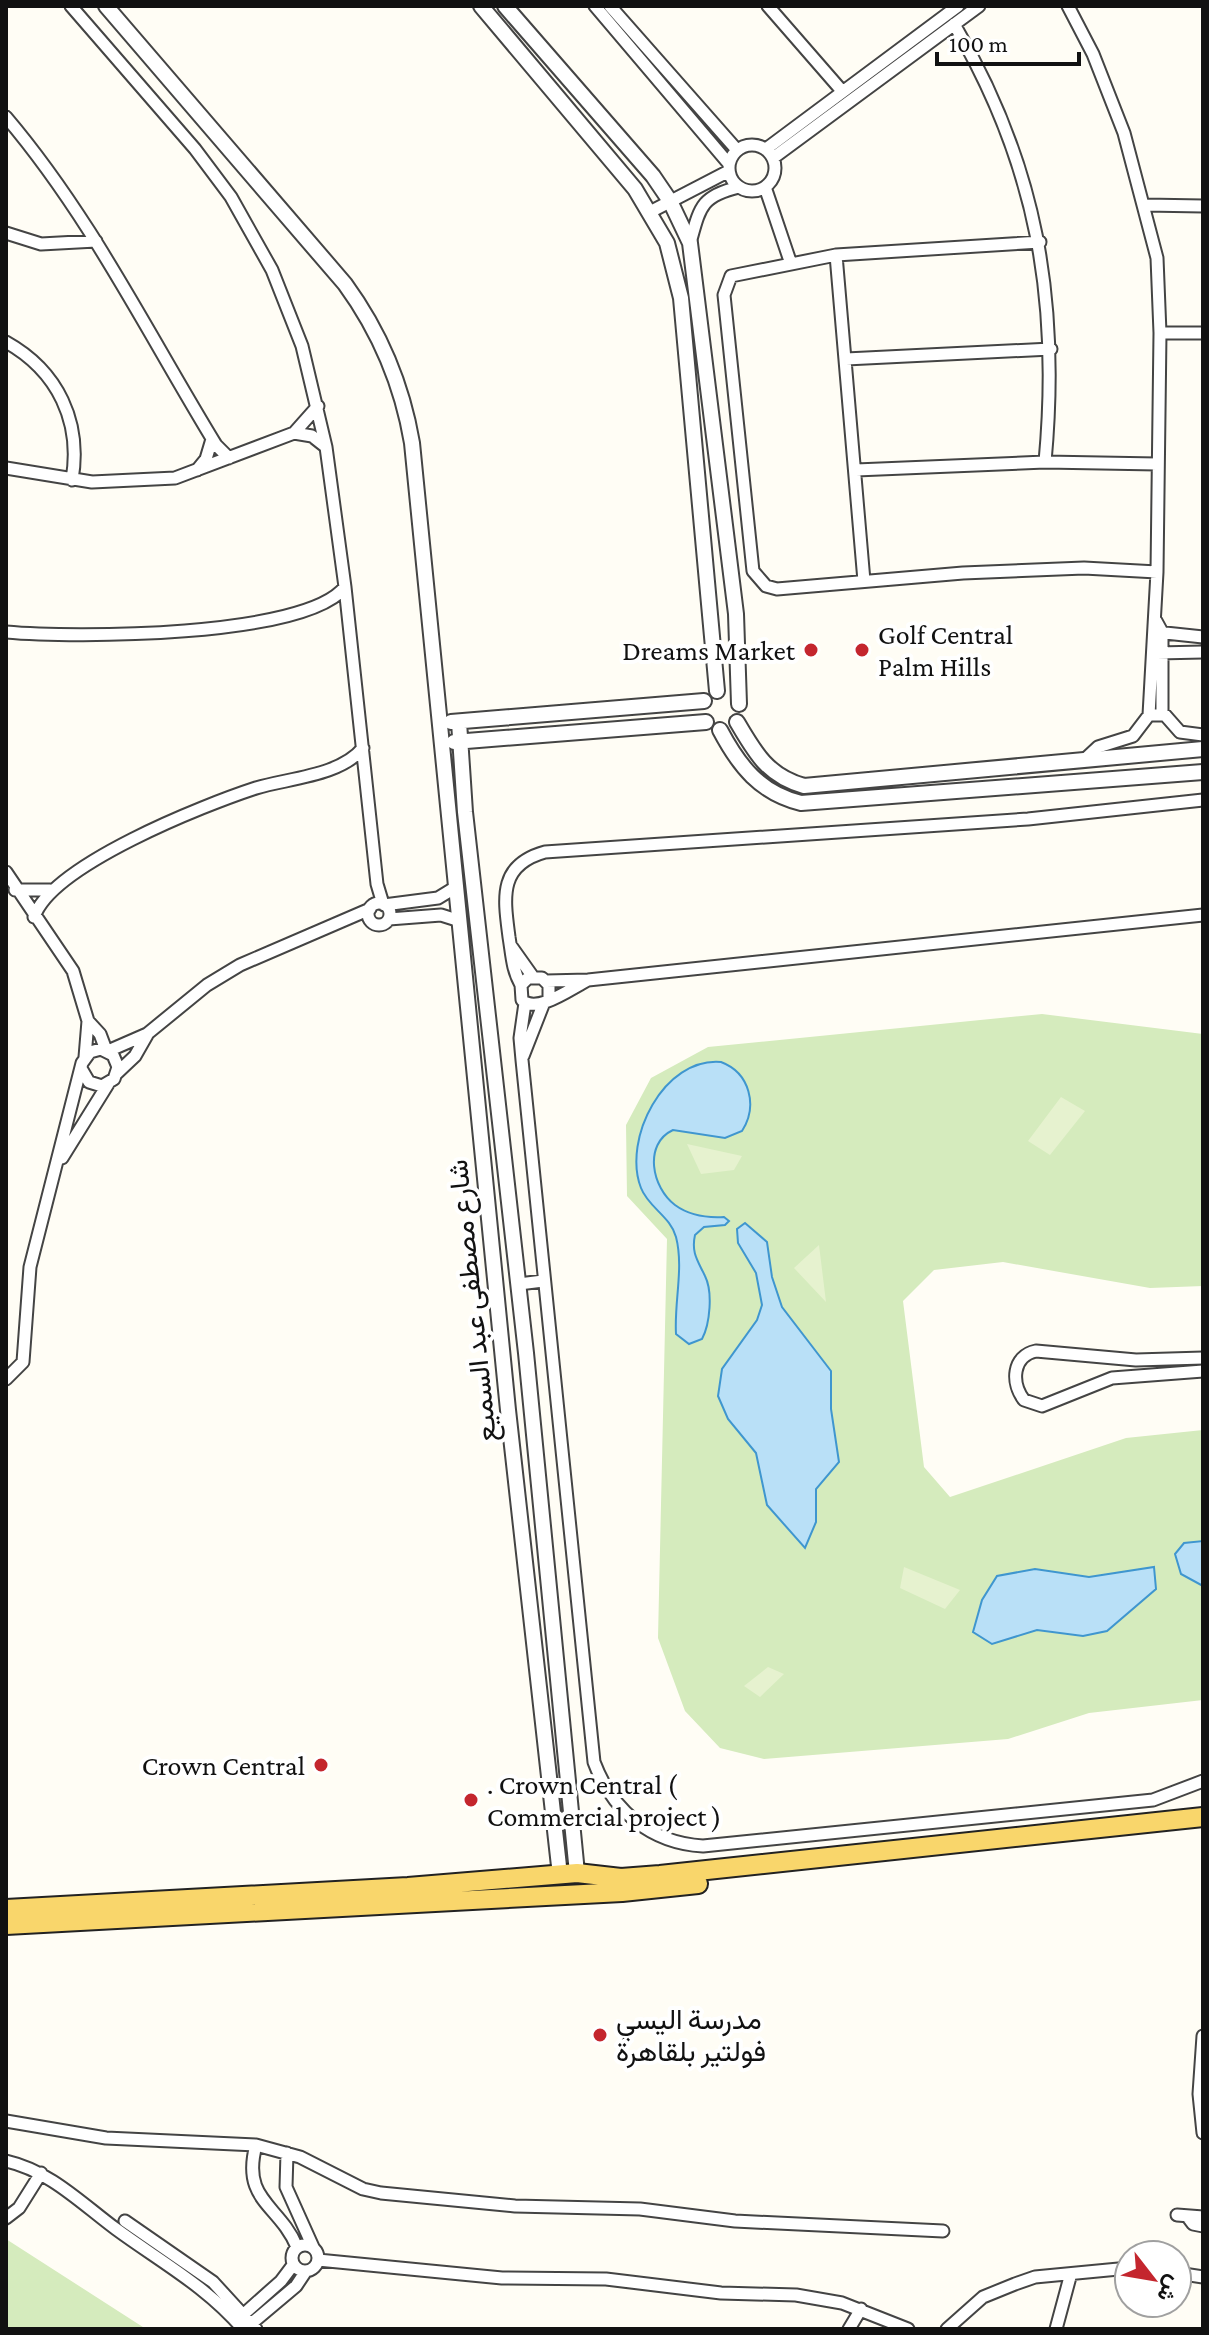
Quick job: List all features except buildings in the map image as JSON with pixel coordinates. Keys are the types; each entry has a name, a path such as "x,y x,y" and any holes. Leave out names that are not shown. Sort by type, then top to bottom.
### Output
{"main road":[{"path":"6,1909 408,1887 569,1874 621,1878 1203,1817"},
{"path":"6,1925 143,1914 622,1892 1203,1827"}],"street":[{"path":"71,6 195,149 246,223 288,308 318,406 349,615 377,884 377,906 372,923"},
{"name":"شارع مصطفى عبد السميع","path":"106,6 345,284 384,348 399,384 412,443 508,1410 569,1874"},
{"path":"481,6 635,189 667,243 679,287 717,691"},
{"path":"505,6 653,176 670,201 690,243 732,581 739,704 737,722 758,760 772,772 804,786 1203,749"},
{"path":"595,6 610,12 737,150"},
{"path":"770,153 842,91 958,6"},
{"path":"770,153 979,6"},
{"path":"1068,6 1109,93 1145,205 1157,258 1160,333 1155,715 1133,736 1098,747 1083,761"},
{"path":"772,7 842,91"},
{"path":"610,12 729,168 739,187"},
{"path":"954,24 1007,128 1040,242 1051,349 1045,462"},
{"path":"6,117 96,241 158,342 212,439 229,458"},
{"path":"650,212 729,168 737,150 751,144 770,153"},
{"path":"690,243 698,214 706,200 718,192 739,187 749,191 765,187 775,174 770,153"},
{"path":"765,187 790,261"},
{"path":"1145,205 1203,206"},
{"path":"62,245 75,235 82,220"},
{"path":"6,233 30,242 62,245 96,241"},
{"path":"1040,242 836,255 737,272 724,288 753,571 766,586 777,589 1084,568 1157,572"},
{"path":"836,255 864,581"},
{"path":"1160,333 1203,333"},
{"path":"6,342 43,371 64,402 75,436 72,480"},
{"path":"846,359 1051,349"},
{"path":"6,468 72,480 132,482 175,478 294,433 318,406"},
{"path":"294,433 312,436 326,447"},
{"path":"197,470 206,459 212,439"},
{"path":"856,470 1045,462 1157,464"},
{"path":"707,584 732,581"},
{"path":"6,632 81,637 162,634 229,625 325,603 345,587"},
{"path":"325,603 349,615"},
{"path":"1157,628 1203,637"},
{"path":"1158,653 1203,652"},
{"path":"439,722 704,701 717,691"},
{"path":"717,691 733,695 739,704"},
{"path":"704,701 702,712 706,722"},
{"path":"1155,715 1180,732 1203,735"},
{"name":"شارع مصطفى عبد السميع","path":"459,722 468,839 526,1353 569,1874"},
{"path":"441,743 706,722 720,730 734,756 762,788 780,798 801,803 1203,772"},
{"path":"720,730 737,722"},
{"path":"34,917 50,890 110,853 170,822 254,789 342,765 363,748"},
{"path":"342,765 366,775"},
{"path":"1016,768 1018,788"},
{"path":"588,980 533,1007 520,996 521,985 513,969 504,900 507,883 520,863 545,852 1028,819 1203,800"},
{"path":"6,872 15,890 73,971 88,1021 82,1070 30,1267 23,1362 6,1379"},
{"path":"85,1057 95,1050 107,1050 147,1034 207,985 298,937 347,921 377,906 438,898 456,887"},
{"path":"15,890 50,890"},
{"path":"377,906 389,911 389,919"},
{"path":"347,921 381,925 389,919 441,915 460,921"},
{"path":"510,945 533,977 546,981 588,980 1203,915"},
{"path":"521,985 533,977"},
{"path":"522,1060 546,1002 546,981"},
{"path":"525,1003 520,1038 543,1281 594,1762 609,1797 637,1823 673,1841 703,1846 1153,1800 1203,1781"},
{"path":"88,1021 117,1060 117,1073"},
{"path":"60,1162 87,1124 108,1084 135,1056 147,1034"},
{"path":"82,1070 95,1085 108,1084"},
{"path":"519,1284 543,1281"},
{"path":"1203,1358 1136,1360 1036,1351 1029,1353 1017,1366 1014,1381 1024,1400 1042,1406 1112,1378 1203,1371"},
{"path":"503,1360 517,1363 526,1353"},
{"path":"508,1410 519,1403 530,1409"},
{"path":"1203,2036 1199,2094 1203,2133"},
{"path":"6,2121 106,2138 256,2145 313,2162 363,2189 381,2193 515,2206 640,2209 726,2221 943,2231"},
{"path":"256,2145 252,2167 256,2191 290,2232 297,2247"},
{"path":"249,2324 296,2286 318,2260 286,2187 287,2153"},
{"path":"6,2161 41,2173 194,2281 249,2324"},
{"path":"6,2218 19,2208 41,2173"},
{"path":"1203,2217 1182,2216 1193,2224 1203,2226"},
{"path":"125,2221 201,2272 249,2324"},
{"path":"290,2232 299,2232 304,2225"},
{"path":"297,2247 313,2247"},
{"path":"249,2324 293,2265 291,2257 297,2247"},
{"path":"318,2260 502,2278 606,2279 721,2293 796,2295 861,2309 908,2329"},
{"path":"293,2265 306,2271"},
{"path":"947,2329 983,2297 1035,2277 1070,2277 1113,2270"},
{"path":"1056,2329 1070,2277"},
{"path":"849,2329 861,2309"}],"green space":[{"path":"1042,1014 1203,1034 1203,1286 1150,1288 1003,1262 934,1270 903,1301 924,1467 950,1497 1126,1438 1203,1430 1203,1700 1089,1713 1008,1739 764,1759 720,1748 685,1711 658,1638 667,1239 627,1196 626,1125 651,1078 708,1047"},
{"path":"1061,1097 1085,1111 1050,1155 1028,1141"},
{"path":"687,1144 742,1156 734,1170 701,1174"},
{"path":"819,1245 826,1302 794,1268"},
{"path":"904,1567 960,1590 945,1609 900,1588"},
{"path":"768,1667 784,1674 760,1697 744,1686"},
{"path":"6,2239 146,2329 6,2329"}],"water":[{"path":"721,1062 739,1074 748,1091 750,1111 742,1131 725,1138 673,1130 657,1145 654,1155 656,1177 675,1205 693,1214 724,1217 729,1221 725,1225 704,1227 695,1235 695,1252 709,1290 710,1308 702,1339 689,1344 676,1334 679,1261 676,1237 644,1195 637,1168 637,1147 652,1105 666,1087 682,1073 700,1064"},
{"path":"745,1223 767,1242 772,1277 782,1307 831,1371 831,1409 839,1462 816,1489 816,1522 805,1548 767,1505 756,1453 728,1419 718,1396 722,1369 757,1320 762,1305 756,1273 738,1243 737,1229"},
{"path":"1203,1541 1203,1586 1181,1574 1175,1554 1184,1543"},
{"path":"1154,1567 1156,1589 1107,1631 1083,1636 1037,1630 992,1644 973,1632 982,1600 997,1576 1035,1569 1089,1577"}],"place":[{"name":"Dreams Market","path":"811,650"},
{"name":"Golf Central Palm Hills","path":"862,650"},
{"name":"Crown Central","path":"321,1765"},
{"name":". Crown Central ( Commercial project )","path":"471,1800"},
{"name":"مدرسة اليسي فولتير بلقاهرة","path":"600,2035"}]}
